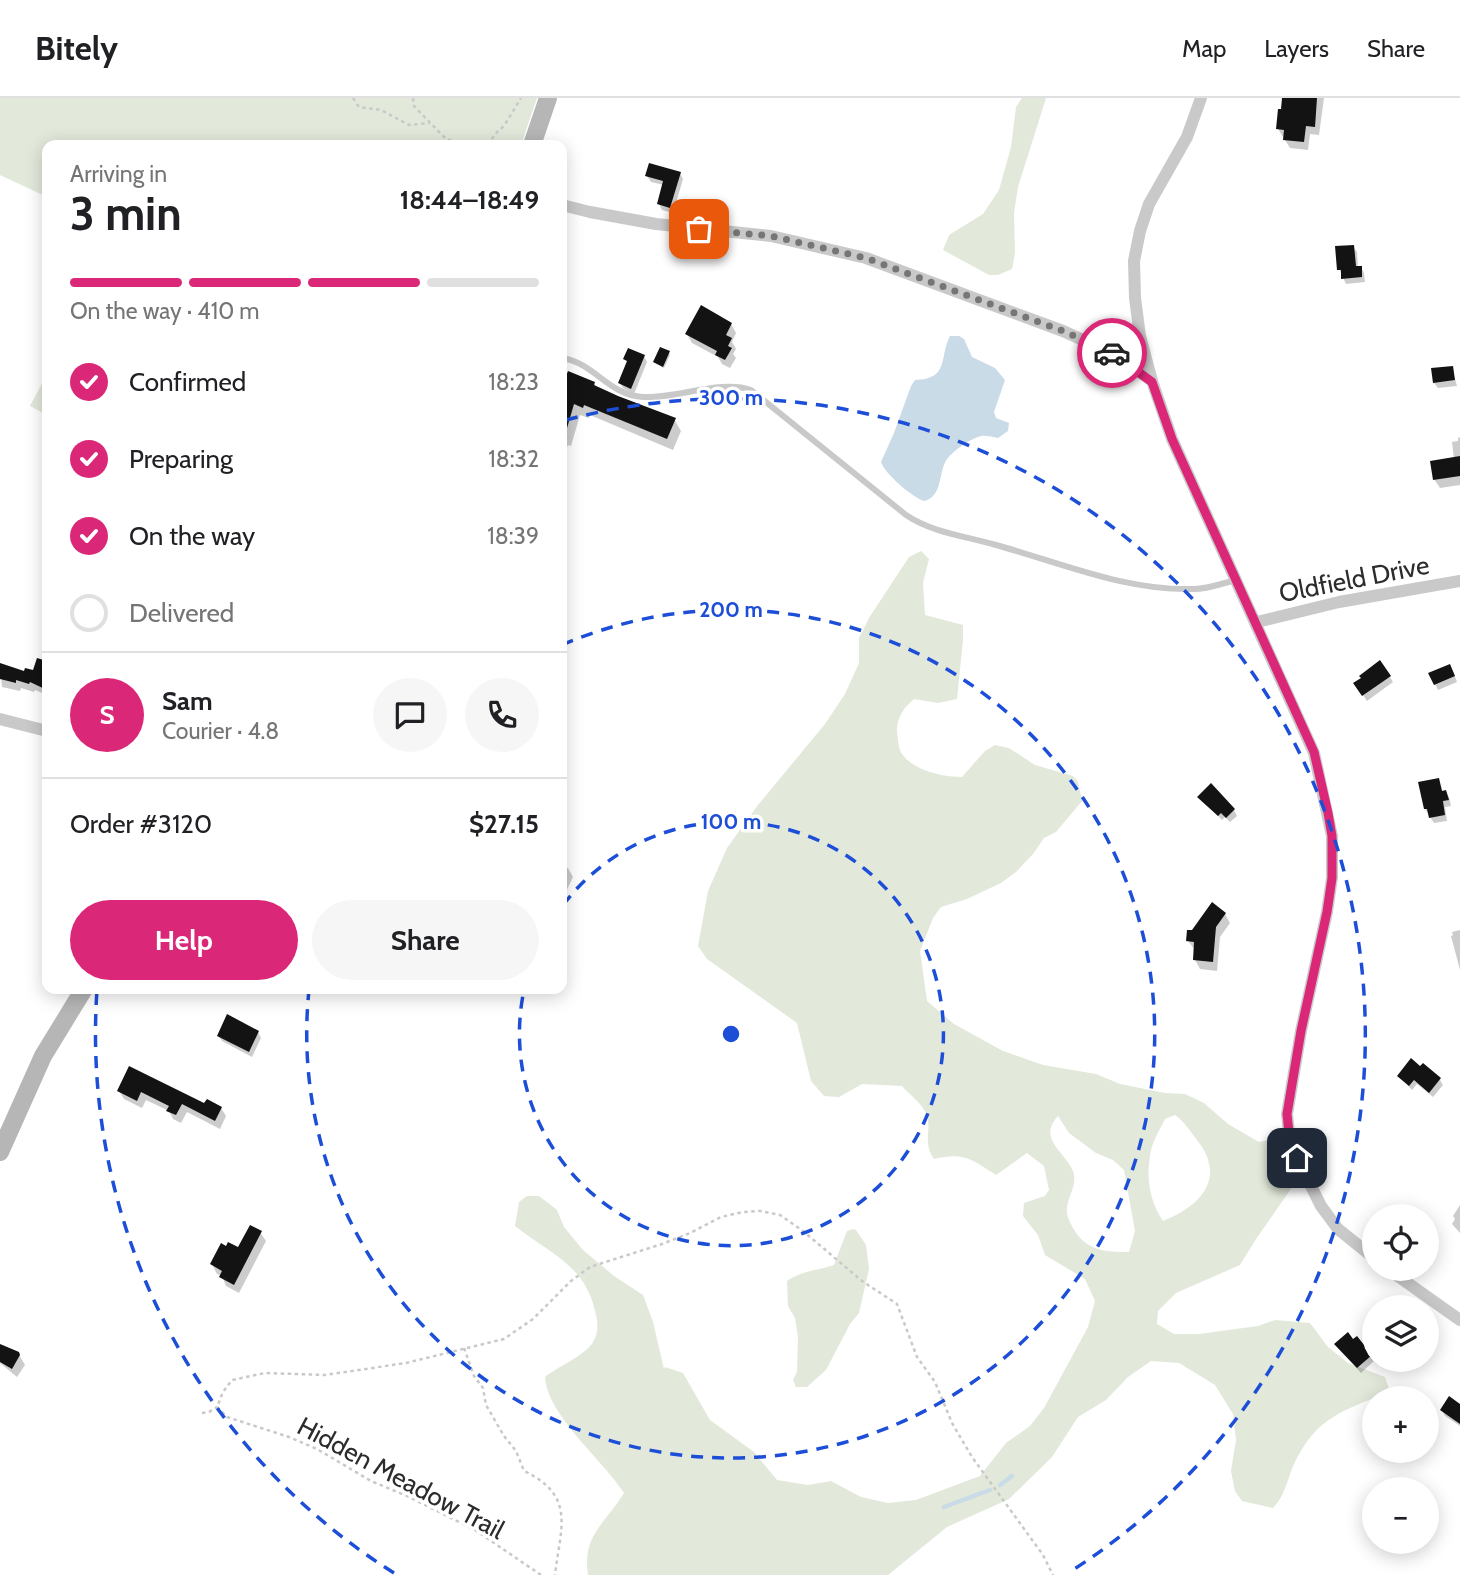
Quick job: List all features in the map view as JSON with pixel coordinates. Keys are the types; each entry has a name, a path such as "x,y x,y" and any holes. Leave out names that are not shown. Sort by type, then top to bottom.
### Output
{"street":[{"path":"534,140 548,98"},
{"path":"1201,98 1187,137 1149,204 1140,231 1135,261 1135,298 1140,336 1152,382 1172,439 1314,752 1332,836 1331,889 1292,1076 1287,1114 1289,1133 1297,1158 1321,1206 1338,1229 1362,1248"},
{"path":"567,206 656,224 771,236 866,258 1063,331 1118,356 1152,382"},
{"name":"Oldfield Drive","path":"1257,622 1339,602 1460,581"},
{"path":"0,719 42,730"},
{"path":"0,1152 43,1056 81,994"},
{"path":"1405,1281 1460,1320"}],"lane":[{"path":"567,359 590,368 615,389 642,397 671,396 731,387 751,390 906,514 930,528 997,545 1071,569 1162,587 1197,589 1237,580"}],"path":[{"path":"354,98 359,107 382,110 410,125 430,122"},
{"path":"413,98 414,106 450,140"},
{"path":"491,140 505,126 521,98"},
{"name":"Hidden Meadow Trail","path":"541,1575 475,1530 371,1481 317,1449 227,1417 217,1407 223,1392 232,1380 265,1373 325,1375 406,1363 504,1339 533,1319 571,1281 590,1267 671,1241 721,1217 760,1211 780,1215 862,1281 897,1304 917,1357 935,1382 972,1457 1043,1555 1053,1575"},
{"path":"464,1348 474,1376 483,1388 486,1405 503,1436 516,1451 524,1471 542,1479 557,1498 563,1513 555,1575"},
{"path":"202,1413 217,1407"}],"shaded area":[{"path":"0,98 537,98 523,140 42,140 42,195 0,175"},
{"path":"1022,98 1046,98 1018,187 1012,269 998,275 989,275 943,250 949,235 983,214 999,190 1011,147 1016,107"},
{"path":"42,383 42,412 30,406"},
{"path":"921,551 929,559 923,583 925,615 963,625 963,640 957,699 938,703 914,699 910,702 901,714 897,727 902,754 914,765 929,772 962,777 985,751 995,745 1009,748 1035,765 1073,776 1078,782 1082,801 1056,832 1044,838 1016,872 1001,883 967,899 941,907 933,918 920,951 927,1001 954,1024 1003,1051 1043,1065 1096,1074 1120,1084 1185,1094 1204,1103 1228,1124 1259,1142 1281,1137 1289,1153 1295,1183 1240,1265 1176,1293 1158,1311 1157,1324 1174,1334 1199,1334 1258,1326 1275,1320 1310,1323 1328,1347 1348,1363 1362,1368 1362,1372 1385,1377 1388,1386 1362,1386 1362,1403 1333,1417 1312,1435 1294,1464 1283,1493 1273,1508 1242,1501 1235,1491 1231,1471 1236,1440 1233,1414 1215,1385 1179,1363 1151,1361 1128,1377 1106,1400 1078,1417 1052,1457 1009,1499 947,1527 888,1575 588,1575 588,1550 592,1540 624,1493 565,1422 548,1392 545,1377 589,1347 596,1335 597,1319 590,1295 574,1271 515,1226 519,1202 527,1196 539,1196 557,1210 564,1227 583,1250 614,1276 643,1295 653,1322 664,1369 665,1367 683,1373 710,1420 754,1452 777,1480 808,1485 831,1481 861,1497 888,1503 916,1500 980,1476 1006,1443 1030,1426 1044,1408 1088,1327 1095,1301 1085,1279 1045,1255 1038,1235 1023,1216 1024,1203 1045,1196 1049,1190 1044,1166 1027,1153 996,1175 967,1158 953,1156 934,1159 928,1146 925,1111 902,1086 862,1084 839,1097 824,1096 811,1081 797,1023 707,959 698,946 708,891 727,848 758,805 825,724 845,694 859,663 859,638 909,557","holes":["1175,1115 1206,1154 1210,1167 1209,1178 1206,1189 1198,1199 1177,1215 1163,1221 1152,1198 1149,1182 1152,1146 1165,1119","1058,1116 1069,1133 1096,1153 1113,1160 1124,1170 1135,1231 1129,1252 1090,1246 1078,1236 1068,1219 1068,1203 1074,1176 1051,1139 1052,1124"]},
{"path":"853,1229 866,1245 869,1269 859,1313 850,1324 826,1370 807,1387 796,1387 793,1380 797,1372 798,1337 795,1318 788,1306 787,1281 834,1265 847,1231"}],"water":[{"path":"950,336 964,339 972,357 995,368 1005,380 994,412 996,418 1009,423 1008,431 998,438 977,437 954,452 944,464 934,495 924,501 912,495 888,473 881,462 911,386 915,380 934,376 939,371"}],"building":[{"path":"1282,98 1317,98 1315,127 1306,126 1304,142 1283,140 1284,130 1276,129"},
{"path":"649,163 681,172 670,208 657,204 663,181 645,176"},
{"path":"1354,245 1356,266 1362,266 1362,277 1341,279 1341,270 1337,270 1335,246"},
{"path":"701,305 732,323 726,335 732,338 728,346 732,348 725,360 715,355 717,351 685,334"},
{"path":"660,347 670,351 663,367 653,362"},
{"path":"628,348 645,355 631,389 618,383 627,361 623,359"},
{"path":"1453,366 1455,380 1433,383 1431,368"},
{"path":"568,371 595,382 594,385 618,396 676,418 667,439 584,405 583,408 574,404 567,428"},
{"path":"1460,456 1460,476 1433,480 1430,461"},
{"path":"37,658 42,660 42,688 30,682 29,684 16,680 16,683 0,679 0,663 24,671 25,668 33,670"},
{"path":"1380,660 1391,676 1362,696 1353,683"},
{"path":"1450,664 1455,676 1434,685 1428,673"},
{"path":"1439,778 1442,791 1446,790 1449,800 1443,801 1445,815 1429,818 1427,809 1424,809 1418,782"},
{"path":"1211,783 1235,809 1226,818 1221,813 1218,816 1197,797"},
{"path":"1212,902 1226,913 1216,927 1213,962 1193,960 1194,942 1186,941 1187,930 1192,930"},
{"path":"227,1014 259,1031 249,1052 217,1036"},
{"path":"1411,1058 1420,1066 1423,1063 1441,1078 1429,1093 1414,1080 1409,1086 1397,1076"},
{"path":"129,1066 204,1103 207,1099 222,1107 215,1121 182,1104 176,1115 166,1111 169,1106 141,1092 137,1101 117,1091"},
{"path":"250,1225 262,1231 234,1285 219,1277 222,1271 210,1264 221,1243 226,1246 228,1242 238,1247"},
{"path":"1348,1332 1353,1339 1357,1336 1362,1342 1362,1364 1357,1368 1334,1344"},
{"path":"0,1344 19,1352 12,1369 0,1362"},
{"path":"1449,1396 1460,1404 1460,1424 1440,1410"}],"waterway":[{"path":"1000,1485 1012,1476"},
{"path":"944,1507 990,1490"}],"way so far":[{"path":"699,229 771,236 866,258 1063,331 1112,353"}],"route":[{"path":"1112,353 1152,382 1172,439 1314,752 1332,836 1332,878 1288,1101 1289,1133 1297,1158"}]}
